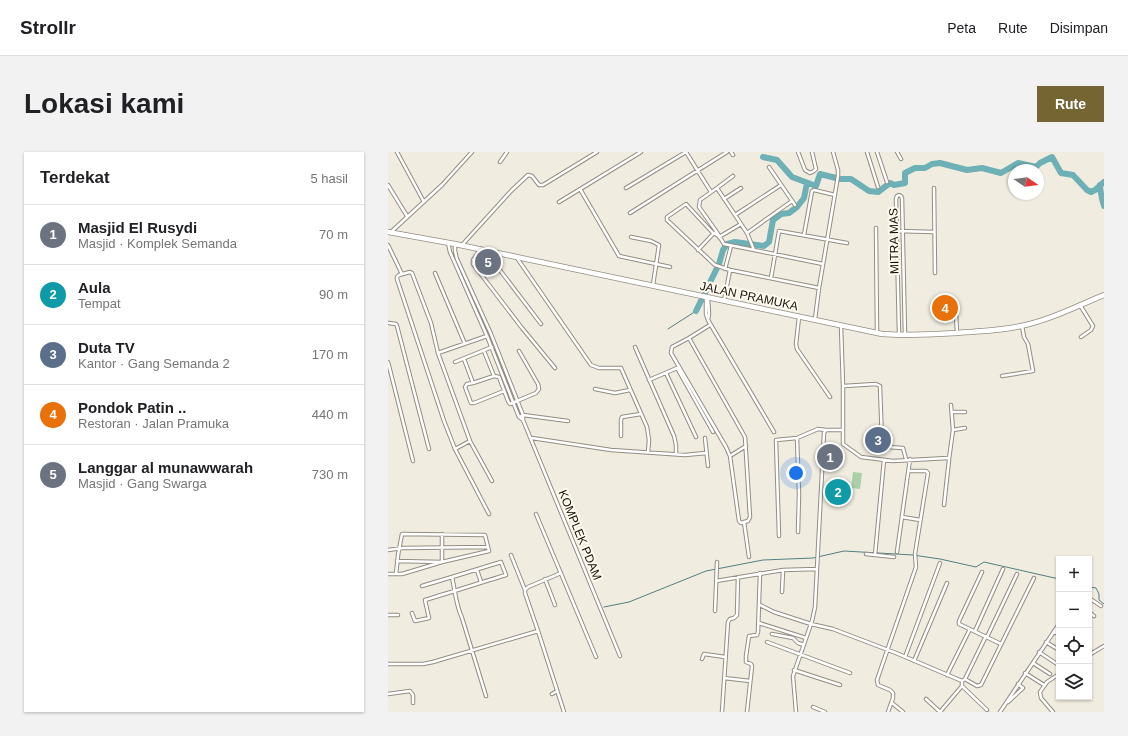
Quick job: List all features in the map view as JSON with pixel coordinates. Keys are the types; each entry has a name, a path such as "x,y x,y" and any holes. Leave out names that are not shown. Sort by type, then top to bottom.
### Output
{"main road":[{"name":"JALAN PRAMUKA","path":"389,232 448,242 724,302 877,333 902,336 992,331 1022,326 1104,295"}],"street":[{"path":"397,152 424,202"},
{"path":"389,232 452,176 472,152"},
{"path":"500,162 507,152"},
{"path":"462,245 511,191 528,176 532,176 539,185 543,185 597,152"},
{"path":"559,202 641,152"},
{"path":"626,188 686,152 711,192"},
{"path":"630,213 727,152"},
{"path":"798,152 805,170 810,173 816,169 812,152"},
{"path":"815,320 838,176 838,170 833,152"},
{"path":"867,152 878,187"},
{"path":"877,152 887,182"},
{"path":"897,152 900,159"},
{"path":"769,167 795,205"},
{"path":"733,176 700,200 699,205 722,242 728,245 753,247 774,254 824,264"},
{"path":"388,185 407,216"},
{"path":"735,215 781,185"},
{"path":"717,188 747,233 753,247"},
{"path":"724,199 741,188"},
{"path":"934,188 935,273"},
{"path":"580,189 618,256 670,267"},
{"path":"804,235 812,191 814,190 835,195"},
{"name":"MITRA MAS","path":"899,195 902,198 903,232 902,336 898,274 896,199 899,195"},
{"path":"747,233 792,201"},
{"path":"719,236 713,233 686,204 668,215 667,220 715,265 725,269 819,288"},
{"path":"719,236 741,224"},
{"path":"876,228 877,333"},
{"path":"698,250 716,231"},
{"path":"771,278 779,231 847,242"},
{"path":"897,231 934,232"},
{"path":"631,237 651,241 658,245 653,286"},
{"name":"KOMPLEK PDAM","path":"448,242 450,252 487,336 513,402 531,438 620,656"},
{"name":"KOMPLEK PDAM","path":"455,244 455,251 496,346 523,415 523,420"},
{"path":"388,245 402,274"},
{"path":"725,269 728,245"},
{"path":"481,249 473,260 473,264 555,368"},
{"path":"450,252 455,251"},
{"path":"490,251 496,265 541,324"},
{"path":"516,257 589,363 599,368 621,368 648,432 648,452"},
{"path":"724,302 730,270"},
{"path":"489,514 455,449 444,421 397,280 398,276 402,274 412,273 431,323 438,353 470,441 492,481"},
{"path":"435,273 465,344"},
{"path":"898,274 903,274"},
{"path":"705,298 706,314 710,325 774,432"},
{"path":"1080,305 1093,326 1091,330 1081,336"},
{"path":"956,314 957,333"},
{"path":"479,319 484,317"},
{"path":"799,317 796,344 797,349 830,397"},
{"path":"388,322 396,324 397,326 429,449"},
{"path":"689,338 744,433 750,517 748,521 741,523 739,521 730,456 671,353 672,347 710,325"},
{"path":"841,325 844,386 844,445 861,457 893,461 946,457 949,459"},
{"path":"1002,376 1032,371 1028,344 1024,337 1022,326"},
{"path":"438,353 491,334"},
{"path":"455,362 496,346"},
{"path":"636,347 674,436 676,454"},
{"path":"484,351 494,376"},
{"path":"504,391 472,403 465,388 467,384 494,376 499,377 504,391 508,403 510,404 536,393 539,387 519,351"},
{"path":"464,359 473,383"},
{"path":"388,362 413,461"},
{"path":"649,380 675,368 678,369 713,432"},
{"path":"666,373 696,437"},
{"path":"844,386 876,384 880,386 882,442 887,446 903,448 906,459"},
{"path":"595,389 615,393 630,390"},
{"path":"944,506 953,430 951,405"},
{"path":"952,412 965,412"},
{"path":"621,436 622,417 641,414"},
{"path":"520,417 523,415 568,421"},
{"path":"953,430 965,428"},
{"path":"779,536 775,442 777,439 797,438 818,429 843,430"},
{"path":"796,712 793,678 794,670 811,624 815,607 823,446 824,433 826,430"},
{"path":"531,438 611,450 689,455 706,454"},
{"path":"705,438 708,466"},
{"path":"797,438 799,494 798,532"},
{"path":"455,449 470,441"},
{"path":"730,456 746,446"},
{"path":"897,552 910,459"},
{"path":"875,554 884,460"},
{"path":"888,712 892,703 892,691 877,683 916,567 915,556 928,473 926,471 909,471"},
{"path":"536,514 596,657"},
{"path":"902,517 920,520"},
{"path":"744,522 749,557"},
{"path":"388,574 396,574 402,574 442,562 489,551 484,535 402,534 396,574"},
{"path":"442,534 442,562"},
{"path":"388,550 488,546"},
{"path":"866,554 894,557"},
{"path":"511,555 525,590 564,712"},
{"path":"397,561 442,562"},
{"path":"412,613 415,621 429,618 425,600 506,575 501,562 422,586"},
{"path":"715,611 717,562"},
{"path":"905,657 940,563"},
{"path":"975,631 1003,568"},
{"path":"477,570 481,582"},
{"path":"716,581 783,570 816,570"},
{"path":"782,592 783,570"},
{"path":"525,590 528,587 561,572"},
{"path":"982,572 959,621 959,624 1001,644"},
{"path":"747,712 752,665 746,662 746,656 749,636 758,634 760,573"},
{"path":"962,681 965,679 1017,574"},
{"path":"452,577 458,607 473,650 486,696"},
{"path":"722,712 728,622 730,619 736,617 738,577"},
{"path":"965,679 977,686 980,686 1034,578"},
{"path":"545,579 555,605"},
{"path":"914,661 947,583"},
{"path":"1092,600 1101,606"},
{"path":"760,605 774,612 811,624 833,629 962,681"},
{"path":"388,615 398,615"},
{"path":"759,623 806,638"},
{"path":"1000,712 1056,628"},
{"path":"947,675 970,629"},
{"path":"388,664 425,664 538,631"},
{"path":"772,634 793,638 798,643 804,645"},
{"path":"767,642 850,673"},
{"path":"1046,642 1056,648"},
{"path":"1092,653 1104,646"},
{"path":"1039,652 1056,664"},
{"path":"702,659 704,654 726,657"},
{"path":"1033,663 1050,674"},
{"path":"794,670 840,685"},
{"path":"1026,673 1044,685"},
{"path":"1053,712 1043,701 1040,695 1044,685 1056,676"},
{"path":"724,678 750,681"},
{"path":"926,699 940,712 962,686 962,681"},
{"path":"1005,705 1023,688 1018,684"},
{"path":"962,686 987,710"},
{"path":"388,694 410,691 413,695 413,703"},
{"path":"552,694 557,691"},
{"path":"892,703 903,712"},
{"path":"813,708 823,712"}],"green space":[{"path":"853,472 862,473 860,489 851,488"}],"waterway":[{"path":"763,157 777,160 792,177 816,186 820,174 840,179 851,179 869,191 878,192 890,183 894,185 905,183 905,173 915,168 925,168 932,164 940,163 967,170 982,168 1001,173 1018,163 1036,167 1040,163 1052,157 1061,173 1073,175 1087,190 1091,192 1104,182"},
{"path":"696,311 727,244 735,242 764,246 769,242 773,220 781,214 789,213 797,207 804,198 807,183"},
{"path":"1100,185 1104,206"},
{"path":"668,329 696,311"},
{"path":"604,607 629,602 706,571 763,560 813,558 844,551 913,555 976,567 984,562 1056,578"},
{"path":"1092,587 1096,588 1099,594 1099,600 1104,604"}],"place":[{"name":"Langgar al munawwarah","path":"488,262"},
{"name":"Pondok Patin ..","path":"945,308"},
{"name":"Duta TV","path":"878,440"},
{"name":"Masjid El Rusydi","path":"830,457"},
{"name":"Aula","path":"838,492"}]}
